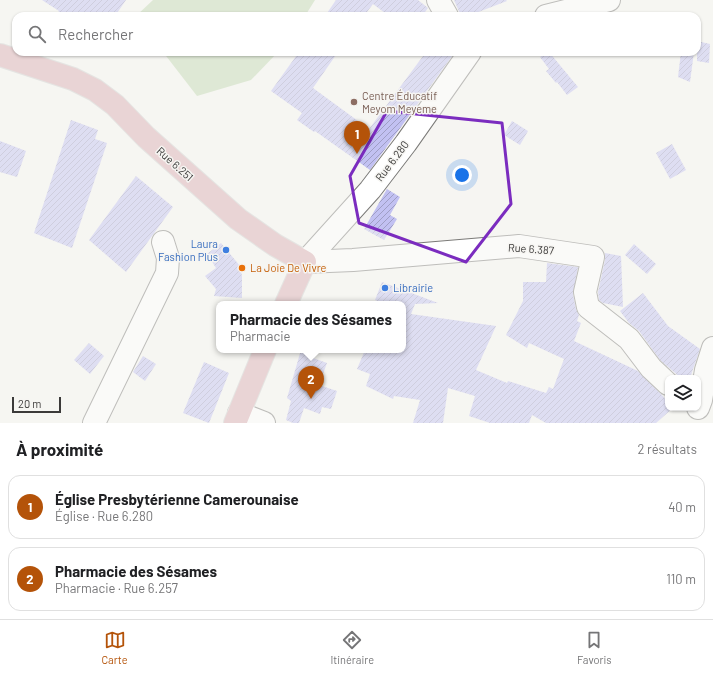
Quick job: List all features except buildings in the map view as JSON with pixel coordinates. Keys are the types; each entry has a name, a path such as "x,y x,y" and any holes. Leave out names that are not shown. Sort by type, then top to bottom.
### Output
{"main road":[{"name":"Rue 6.251","path":"0,55 73,79 94,90 115,105 146,137 238,219 275,245 305,262"},
{"path":"287,301 305,262"},
{"path":"237,418 264,353"}],"street":[{"path":"438,0 445,12"},
{"path":"562,12 609,0"},
{"name":"Rue 6.280","path":"305,262 370,190 406,143 467,56"},
{"path":"94,423 167,273 168,258 163,242"},
{"name":"Rue 6.387","path":"305,262 353,260 519,246 593,257 585,292 588,307 629,339 651,368 665,381"},
{"path":"691,423 702,405 706,370 713,348"},
{"path":"237,418 264,423"}],"highlighted area":[{"path":"387,111 502,123 511,204 466,262 359,223 350,176"}],"green space":[{"path":"153,0 315,0 308,12 140,12"},
{"path":"166,56 274,56 251,80 197,96"}],"place":[{"name":"Centre Éducatif Meyom Meyeme","path":"354,102"},
{"name":"Église Presbytérienne Camerounaise","path":"357,154"},
{"name":"Laura Fashion Plus","path":"226,250"},
{"name":"La Joie De Vivre","path":"242,268"},
{"name":"Librairie","path":"385,288"},
{"name":"Pharmacie des Sésames","path":"311,399"}]}
